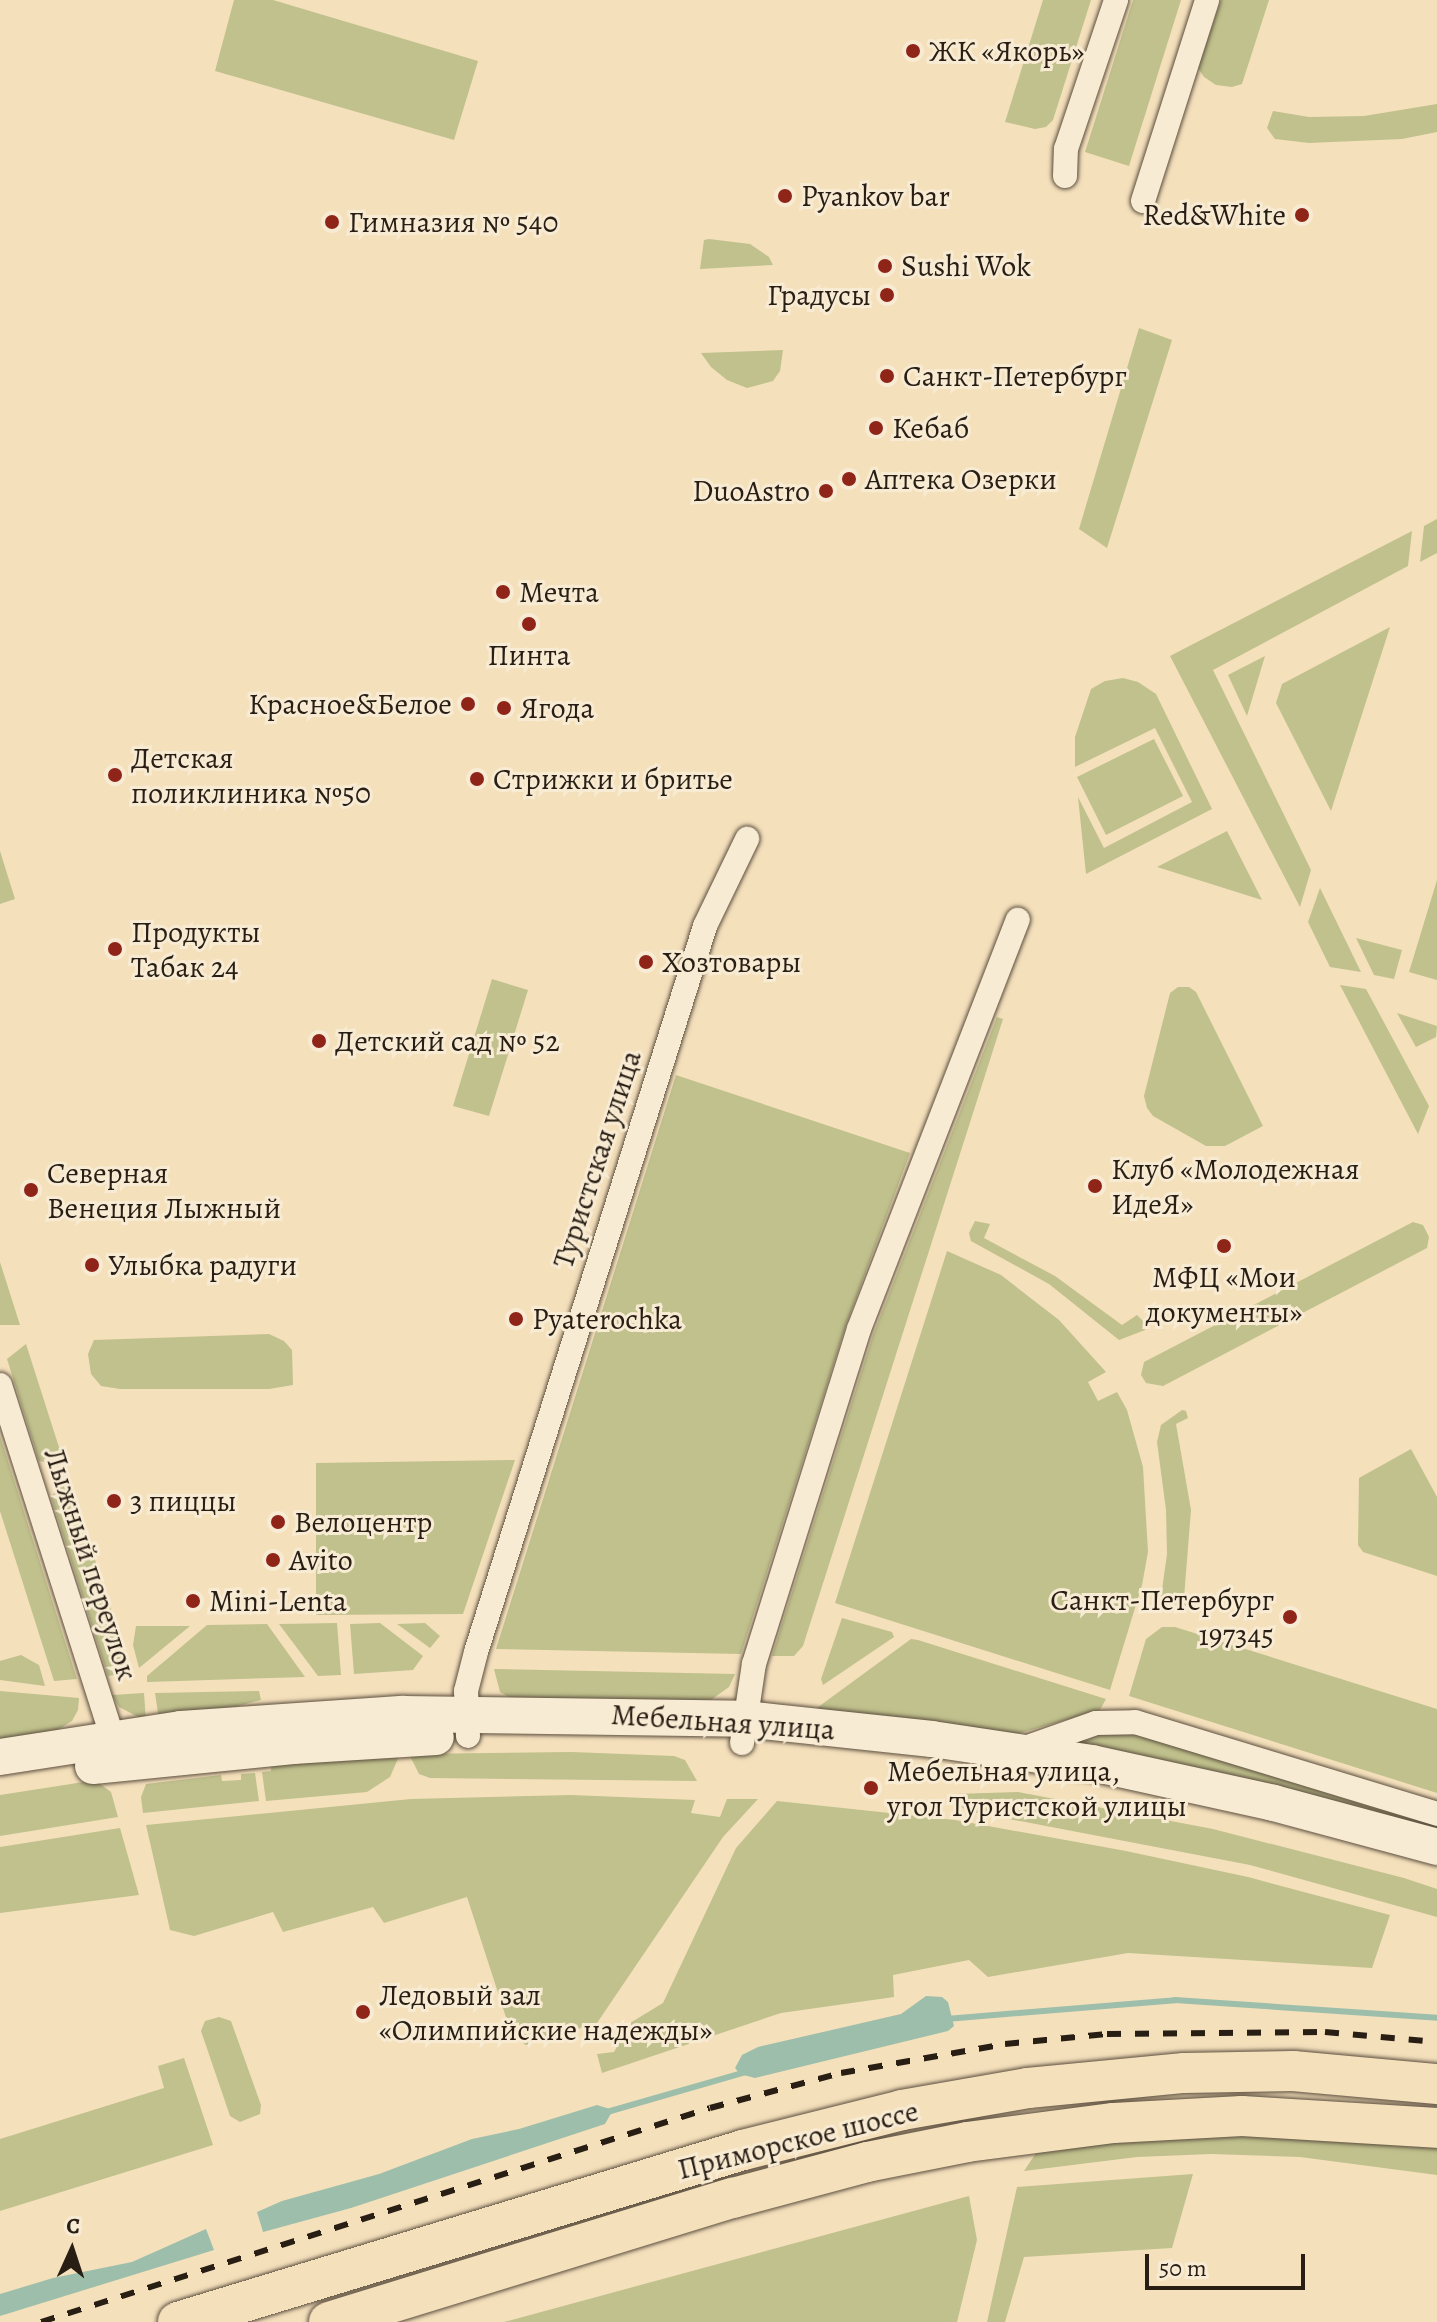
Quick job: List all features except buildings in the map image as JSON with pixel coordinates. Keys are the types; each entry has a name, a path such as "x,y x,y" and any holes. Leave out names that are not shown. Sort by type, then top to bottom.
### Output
{"main road":[{"name":"Приморское шоссе","path":"178,2322 743,2150 902,2110 1028,2088 1184,2073 1293,2071 1437,2084"},
{"name":"Приморское шоссе","path":"329,2322 733,2198 867,2162 967,2142 1114,2123 1242,2116 1437,2128"}],"street":[{"path":"1065,176 1066,149 1116,0"},
{"path":"1143,201 1207,0"},
{"name":"Туристская улица","path":"468,1724 466,1691 476,1652 676,1017 705,926 747,839"},
{"path":"744,1731 754,1664 859,1329 1018,920"},
{"name":"Лыжный переулок","path":"0,1385 117,1750"},
{"path":"1020,1750 1096,1723 1114,1719 1135,1722 1437,1814"},
{"name":"Мебельная улица","path":"0,1780 117,1750 276,1721 744,1731 1020,1750 1188,1782 1437,1847"},
{"name":"Мебельная улица","path":"744,1731 1092,1786 1270,1825 1437,1871"},
{"name":"Мебельная улица","path":"0,1757 117,1750"}],"green space":[{"path":"234,0 273,0 478,61 454,140 215,71"},
{"path":"1043,0 1091,0 1053,120 1046,127 1035,129 1005,122"},
{"path":"1133,0 1181,0 1129,166 1085,152"},
{"path":"1221,0 1269,0 1242,84 1232,87 1216,85 1204,77 1198,68"},
{"path":"1437,104 1437,132 1402,139 1309,143 1275,139 1267,128 1273,111 1309,117 1364,116"},
{"path":"704,240 750,244 769,257 773,265 700,269"},
{"path":"1139,328 1172,340 1107,548 1079,529"},
{"path":"783,350 780,371 773,381 747,388 727,380 711,367 701,353"},
{"path":"1437,519 1437,553 1420,562 1424,526"},
{"path":"1412,531 1408,566 1213,670 1311,870 1300,907 1170,656"},
{"path":"1390,627 1331,811 1276,703 1282,684"},
{"path":"1265,656 1247,716 1228,675"},
{"path":"1123,678 1138,682 1156,694 1212,809 1086,874 1078,797 1104,848 1192,802 1155,728 1075,767 1075,737 1091,689 1105,681"},
{"path":"1154,739 1183,796 1106,835 1077,777"},
{"path":"1227,831 1262,900 1157,867"},
{"path":"0,851 15,899 0,904"},
{"path":"1437,880 1437,980 1409,972"},
{"path":"1320,888 1361,972 1330,967 1308,922"},
{"path":"1356,938 1402,950 1394,979 1374,975"},
{"path":"492,979 528,990 489,1116 453,1106"},
{"path":"1340,985 1366,989 1429,1106 1418,1134"},
{"path":"1178,987 1189,987 1196,992 1263,1126 1225,1146 1206,1146 1153,1116 1147,1108 1144,1096 1170,993"},
{"path":"1397,1013 1437,1026 1436,1037 1416,1047"},
{"path":"997,1017 1003,1019 803,1646 794,1656 772,1656 873,1335"},
{"path":"676,1075 910,1153 846,1325 741,1654 496,1649"},
{"path":"975,1221 990,1224 984,1238 1055,1276 1122,1325 1137,1315 1145,1323 1145,1330 1119,1340 1049,1284 971,1241 969,1233"},
{"path":"1413,1222 1423,1225 1429,1237 1427,1248 1163,1386 1146,1383 1141,1375 1144,1362"},
{"path":"947,1251 1001,1275 1059,1320 1106,1372 1088,1382 1098,1401 1117,1392 1127,1410 1143,1467 1148,1552 1142,1585 1110,1690 835,1603"},
{"path":"0,1262 20,1325 0,1325"},
{"path":"269,1334 284,1341 292,1350 293,1385 269,1389 120,1389 101,1386 91,1374 88,1354 94,1340"},
{"path":"26,1344 65,1466 39,1461 7,1359"},
{"path":"1182,1410 1186,1411 1188,1418 1176,1424 1191,1510 1184,1598 1199,1601 1183,1607 1161,1597 1167,1554 1166,1510 1157,1442 1161,1425"},
{"path":"0,1436 77,1679 54,1681 0,1511"},
{"path":"1411,1449 1437,1497 1437,1576 1363,1552 1358,1545 1359,1478"},
{"path":"515,1460 463,1614 316,1615 316,1463"},
{"path":"71,1485 129,1665 123,1674 108,1676 51,1497 60,1486"},
{"path":"842,1618 892,1632 894,1637 823,1685 821,1679"},
{"path":"337,1623 341,1675 318,1676 279,1624"},
{"path":"380,1623 423,1656 413,1670 354,1674 350,1624"},
{"path":"425,1623 440,1636 430,1648 397,1624"},
{"path":"267,1624 305,1677 147,1682 147,1676 207,1625"},
{"path":"136,1626 190,1626 139,1668 133,1645"},
{"path":"1162,1627 1175,1627 1437,1709 1437,1793 1129,1696 1146,1639"},
{"path":"911,1639 1106,1699 1100,1710 1010,1736 810,1713"},
{"path":"21,1655 39,1665 45,1686 0,1680 0,1661"},
{"path":"494,1669 735,1674 729,1687 708,1702 513,1699 500,1692"},
{"path":"0,1691 79,1698 78,1710 72,1721 53,1733 0,1743"},
{"path":"259,1691 261,1700 204,1715 159,1720 155,1693"},
{"path":"144,1693 146,1721 119,1707 112,1695"},
{"path":"1137,1733 1437,1828 1437,1834 1077,1745 1100,1734"},
{"path":"572,1752 674,1756 685,1760 697,1781 430,1778 419,1774 409,1754"},
{"path":"400,1754 390,1777 367,1792 266,1801 262,1772 271,1771 271,1761"},
{"path":"255,1773 259,1801 143,1813 141,1797 146,1784 221,1775 222,1781 241,1780 241,1774"},
{"path":"90,1781 99,1783 111,1792 118,1817 0,1836 0,1795"},
{"path":"1018,1792 1213,1829 1404,1878 1437,1889 1437,1917 1250,1865 967,1811 956,1803 954,1794"},
{"path":"571,1795 695,1800 691,1813 720,1817 727,1799 758,1799 723,1837 597,2023 526,2045 512,2036 467,1897 384,1923 373,1907 283,1932 273,1912 194,1936 170,1930 146,1825 411,1799"},
{"path":"777,1801 955,1820 1126,1851 1248,1877 1390,1915 1372,1968 1128,1953 988,1977 969,1960 893,1975 894,1997 781,2013 602,2073 597,2054 614,2052 630,2023 663,2003 736,1848"},
{"path":"120,1828 139,1895 0,1913 0,1847"},
{"path":"219,2017 231,2021 261,2105 260,2114 240,2122 230,2116 201,2031 205,2021"},
{"path":"184,2058 213,2145 0,2211 0,2139 164,2088 158,2066"},
{"path":"1274,2134 1437,2148 1437,2175 1300,2157 1211,2154 1137,2157 1024,2171 1036,2153 1114,2141"},
{"path":"1193,2174 1172,2248 1024,2257 1005,2322 987,2322 1017,2187"},
{"path":"969,2196 977,2240 957,2322 504,2322"}],"shaded area":[{"path":"926,1996 942,1997 948,2002 954,2026 948,2031 755,2078 740,2074 735,2068 742,2055 758,2047 901,2014"},
{"path":"597,2105 613,2110 605,2124 351,2208 263,2232 257,2212 282,2201 379,2174 472,2139 519,2129"},
{"path":"206,2229 214,2250 0,2316 0,2294 53,2278 132,2262"}],"waterway":[{"path":"946,2019 1175,2000 1437,2018"},
{"path":"607,2112 746,2072"}],"railway":[{"path":"41,2322 710,2108 841,2073 1005,2044 1107,2034 1325,2032 1437,2042"}],"place":[{"name":"ЖК «Якорь»","path":"913,51"},
{"name":"Pyankov bar","path":"785,196"},
{"name":"Red&White","path":"1302,215"},
{"name":"Гимназия № 540","path":"332,222"},
{"name":"Sushi Wok","path":"885,266"},
{"name":"Градусы","path":"887,295"},
{"name":"Санкт-Петербург","path":"887,376"},
{"name":"Кебаб","path":"876,428"},
{"name":"Аптека Озерки","path":"849,479"},
{"name":"DuoAstro","path":"826,491"},
{"name":"Мечта","path":"503,592"},
{"name":"Пинта","path":"529,624"},
{"name":"Красное&Белое","path":"468,704"},
{"name":"Ягода","path":"504,708"},
{"name":"Детская поликлиника №50","path":"115,775"},
{"name":"Стрижки и бритье","path":"477,779"},
{"name":"Продукты Табак 24","path":"115,949"},
{"name":"Хозтовары","path":"646,962"},
{"name":"Детский сад № 52","path":"319,1041"},
{"name":"Клуб «Молодежная ИдеЯ»","path":"1095,1186"},
{"name":"Северная Венеция Лыжный","path":"31,1190"},
{"name":"МФЦ «Мои документы»","path":"1224,1246"},
{"name":"Улыбка радуги","path":"92,1265"},
{"name":"Pyaterochka","path":"516,1319"},
{"name":"3 пиццы","path":"114,1501"},
{"name":"Велоцентр","path":"278,1522"},
{"name":"Avito","path":"273,1560"},
{"name":"Mini-Lenta","path":"193,1601"},
{"name":"Санкт-Петербург 197345","path":"1290,1617"},
{"name":"Мебельная улица, угол Туристской улицы","path":"871,1788"},
{"name":"Ледовый зал «Олимпийские надежды»","path":"363,2012"}]}
